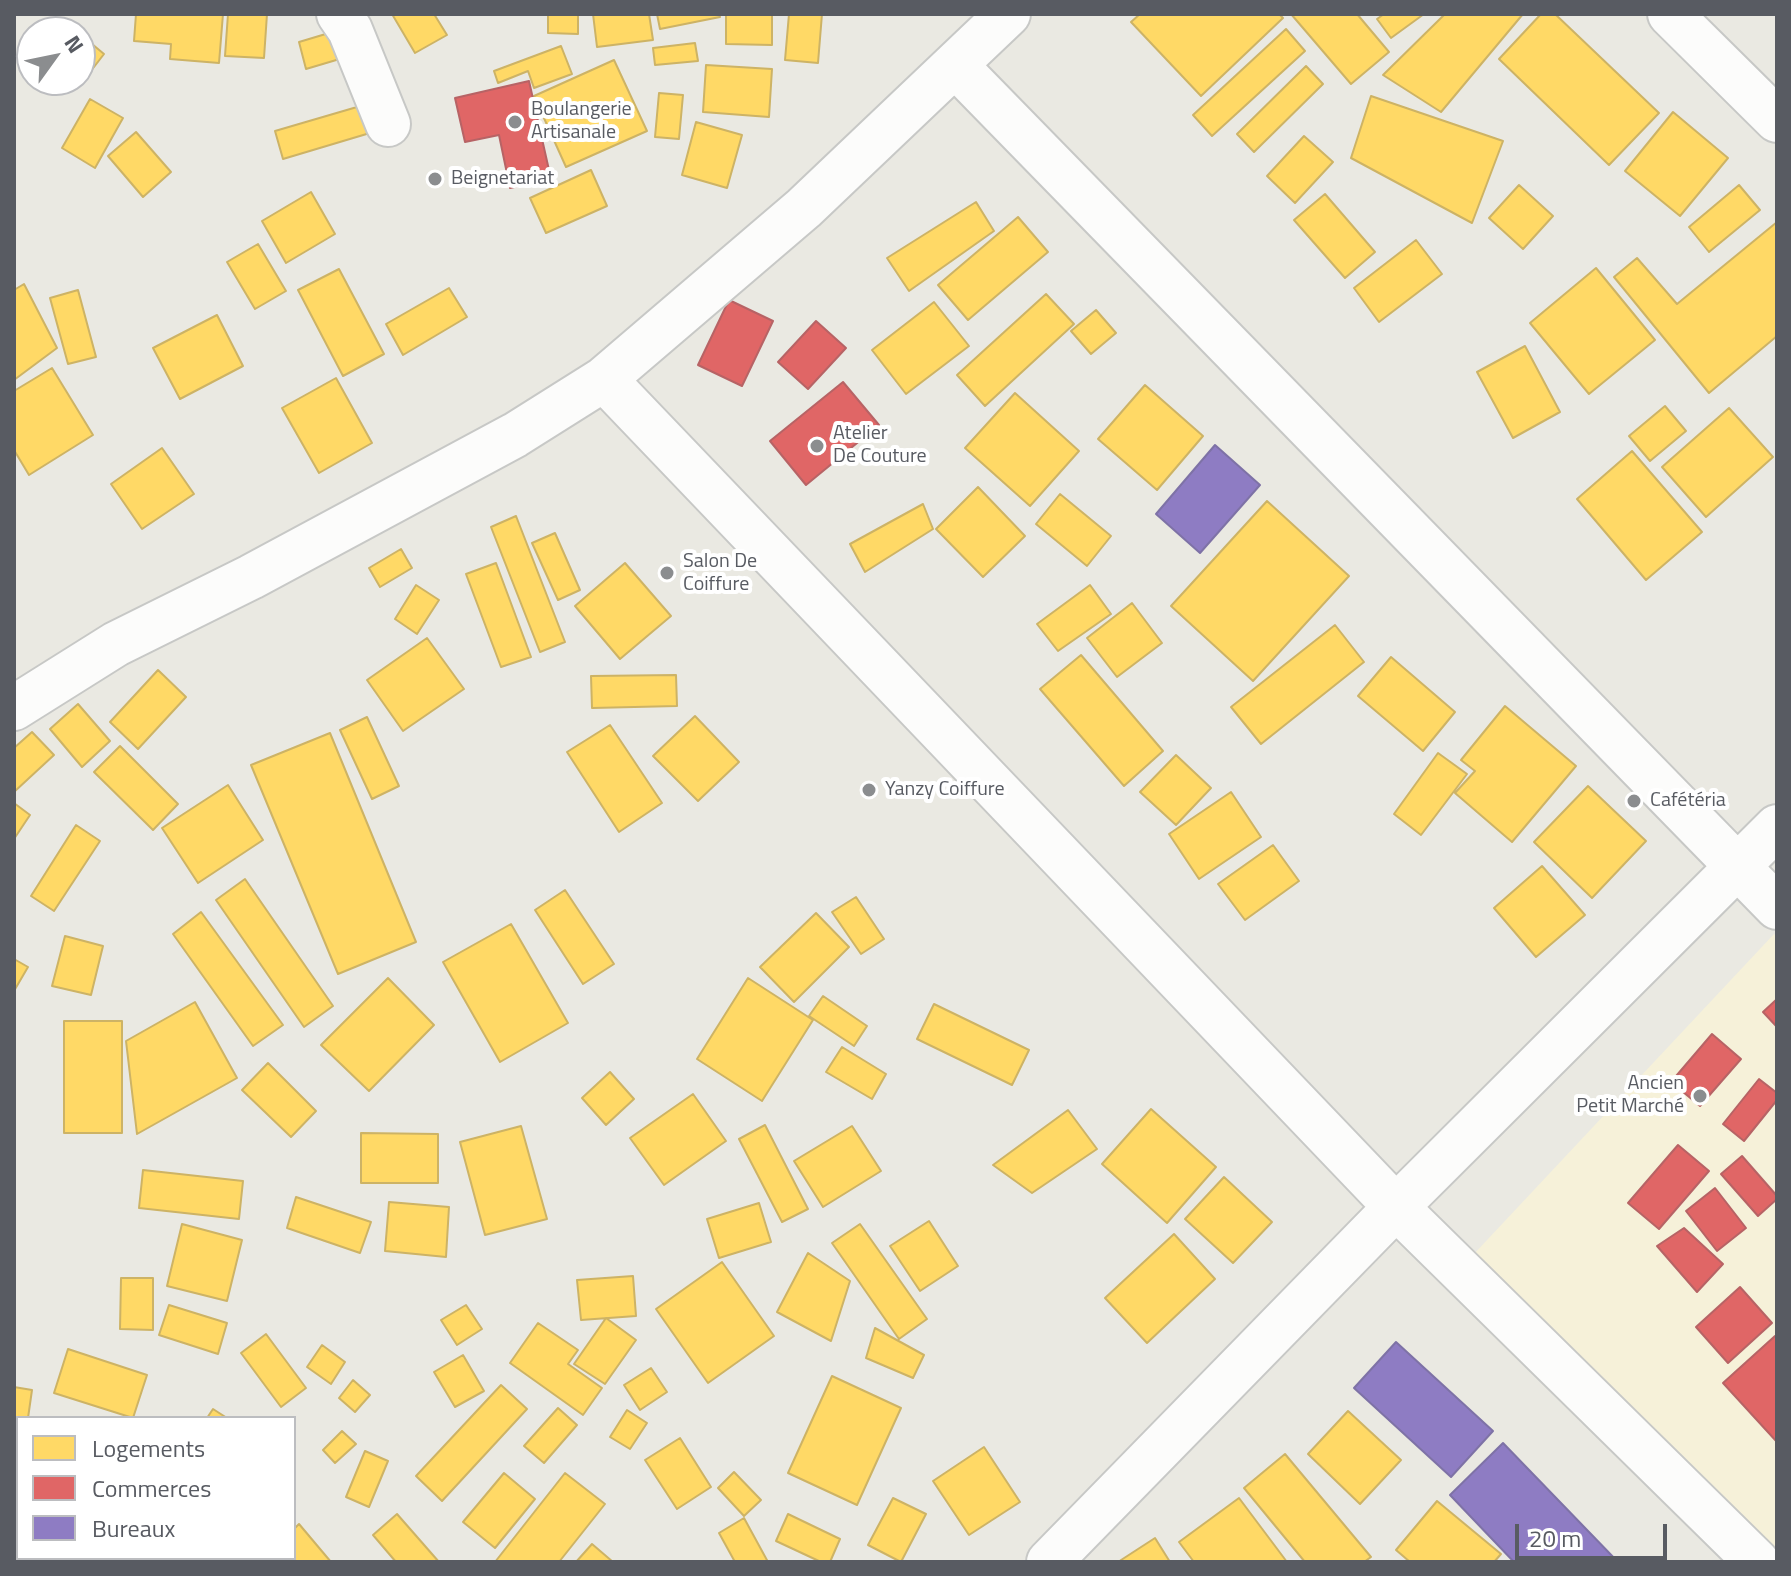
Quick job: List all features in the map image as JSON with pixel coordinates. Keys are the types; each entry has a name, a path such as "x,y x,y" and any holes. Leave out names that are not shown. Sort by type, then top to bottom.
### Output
{"street":[{"path":"339,14 350,30 388,124"},
{"path":"14,708 116,644 251,577 515,435 604,379 804,208 1008,14"},
{"path":"1670,14 1777,120"},
{"path":"956,66 1777,907"},
{"path":"604,379 1396,1207 1757,1562"},
{"path":"1049,1562 1396,1207 1777,827"}],"shaded area":[{"name":"Ancien Petit Marché","path":"1774,934 1777,937 1777,1549 1473,1255"}],"building: Logements":[{"path":"136,14 223,14 219,63 170,59 171,44 134,41"},
{"path":"228,14 267,14 264,58 225,56"},
{"path":"392,14 434,14 447,35 415,53"},
{"path":"548,14 578,14 578,34 548,33"},
{"path":"593,14 649,14 653,40 597,47"},
{"path":"657,14 719,14 720,17 660,29"},
{"path":"726,14 772,14 772,45 726,44"},
{"path":"789,14 822,14 818,63 785,60"},
{"path":"1140,14 1279,14 1283,18 1201,96 1131,22"},
{"path":"1291,14 1357,14 1389,52 1351,84"},
{"path":"1384,14 1424,14 1391,38 1377,19"},
{"path":"1445,14 1523,14 1441,112 1383,75"},
{"path":"1541,14 1555,14 1659,113 1609,165 1499,59"},
{"path":"369,21 400,124 283,159 275,131 357,107 343,58 306,69 299,42"},
{"path":"1286,29 1305,51 1212,136 1193,115"},
{"path":"695,43 698,61 655,65 653,48"},
{"path":"561,46 572,74 534,88 528,71 498,83 494,71"},
{"path":"96,47 104,54 96,64"},
{"path":"614,60 647,131 566,167 534,96"},
{"path":"706,65 772,69 769,117 703,112"},
{"path":"1306,66 1323,84 1254,152 1237,134"},
{"path":"659,93 683,95 679,139 655,137"},
{"path":"1371,96 1503,141 1472,223 1351,158"},
{"path":"90,99 123,118 95,168 62,148"},
{"path":"1673,112 1728,158 1680,216 1625,171"},
{"path":"696,122 742,135 727,188 682,175"},
{"path":"136,132 171,172 143,197 108,156"},
{"path":"1304,136 1333,162 1295,203 1267,176"},
{"path":"591,170 607,206 546,233 530,198"},
{"path":"1519,185 1553,216 1523,249 1489,218"},
{"path":"1739,185 1760,210 1709,252 1689,227"},
{"path":"311,192 335,234 286,263 262,221"},
{"path":"1325,194 1375,252 1345,278 1294,220"},
{"path":"976,202 994,231 909,291 887,258"},
{"path":"1018,217 1048,252 968,320 938,285"},
{"path":"1777,222 1777,336 1709,393 1614,277 1637,258 1677,304"},
{"path":"1416,240 1442,274 1379,322 1354,288"},
{"path":"258,244 286,291 255,309 227,262"},
{"path":"1596,268 1655,340 1589,394 1530,323"},
{"path":"339,269 384,354 343,376 298,290"},
{"path":"24,284 57,348 14,380 14,290"},
{"path":"449,288 467,317 403,355 386,324"},
{"path":"78,290 96,357 68,364 50,298"},
{"path":"1046,294 1074,324 985,406 957,375"},
{"path":"934,302 969,346 906,394 872,350"},
{"path":"1096,310 1116,333 1091,354 1071,331"},
{"path":"217,315 243,366 180,399 153,348"},
{"path":"1525,346 1560,412 1513,438 1477,372"},
{"path":"52,368 93,435 29,475 14,450 14,391"},
{"path":"336,378 372,443 319,473 282,408"},
{"path":"1145,385 1203,436 1157,490 1098,439"},
{"path":"1015,393 1079,451 1030,506 965,448"},
{"path":"1665,406 1686,431 1650,461 1629,436"},
{"path":"1729,408 1773,457 1706,517 1662,467"},
{"path":"162,448 194,494 142,529 111,484"},
{"path":"1632,451 1702,532 1646,580 1577,499"},
{"path":"978,487 1025,536 983,577 936,529"},
{"path":"1060,494 1111,536 1087,566 1036,524"},
{"path":"1267,501 1349,576 1253,681 1171,606"},
{"path":"923,504 933,529 865,572 850,544"},
{"path":"516,516 565,642 540,652 491,527"},
{"path":"555,533 580,590 558,600 532,543"},
{"path":"401,549 412,568 380,587 369,568"},
{"path":"496,563 531,657 501,667 466,574"},
{"path":"625,563 671,616 620,659 575,606"},
{"path":"416,585 439,600 417,634 395,619"},
{"path":"1090,585 1111,614 1058,651 1037,624"},
{"path":"1132,603 1162,643 1117,677 1087,638"},
{"path":"1335,625 1364,662 1261,744 1231,707"},
{"path":"427,638 464,689 403,731 367,680"},
{"path":"1081,655 1163,751 1124,786 1040,689"},
{"path":"1391,657 1455,712 1423,751 1358,696"},
{"path":"158,670 186,697 138,749 110,722"},
{"path":"676,675 677,706 592,708 591,676"},
{"path":"78,704 110,741 82,767 50,729"},
{"path":"1505,706 1576,766 1512,842 1455,793 1475,771 1461,760"},
{"path":"695,716 739,762 698,801 653,756"},
{"path":"367,717 399,786 372,799 340,730"},
{"path":"610,725 662,803 619,832 567,752"},
{"path":"32,732 54,755 14,792 14,748"},
{"path":"330,733 416,942 338,974 251,765"},
{"path":"120,746 178,804 153,830 94,772"},
{"path":"1438,753 1467,774 1421,835 1394,814"},
{"path":"1176,755 1211,788 1176,825 1140,792"},
{"path":"228,785 263,840 198,883 162,828"},
{"path":"1588,786 1646,841 1592,898 1534,842"},
{"path":"1231,792 1261,837 1199,879 1169,834"},
{"path":"14,803 30,815 14,839"},
{"path":"76,825 100,841 54,911 31,896"},
{"path":"1273,845 1299,881 1245,920 1218,884"},
{"path":"1542,866 1585,915 1536,957 1494,908"},
{"path":"245,879 333,1006 304,1027 216,900"},
{"path":"565,890 614,964 583,984 535,910"},
{"path":"856,897 884,939 861,954 832,912"},
{"path":"201,912 283,1025 253,1046 173,934"},
{"path":"816,913 849,947 794,1002 760,967"},
{"path":"511,924 568,1023 500,1062 443,962"},
{"path":"65,936 103,946 91,995 52,986"},
{"path":"14,959 28,967 14,991"},
{"path":"388,978 434,1025 369,1091 321,1045"},
{"path":"748,978 813,1020 762,1101 697,1059"},
{"path":"823,996 867,1026 854,1046 809,1016"},
{"path":"195,1002 237,1078 137,1134 126,1041"},
{"path":"934,1004 1029,1050 1012,1085 917,1039"},
{"path":"64,1021 122,1021 122,1133 64,1133"},
{"path":"842,1047 886,1074 872,1099 826,1072"},
{"path":"268,1063 316,1111 291,1137 242,1090"},
{"path":"610,1072 634,1099 606,1125 582,1098"},
{"path":"693,1094 726,1141 664,1185 630,1138"},
{"path":"1151,1109 1216,1167 1167,1223 1102,1164"},
{"path":"1068,1110 1097,1149 1032,1193 993,1165"},
{"path":"765,1125 808,1209 782,1222 739,1139"},
{"path":"521,1126 547,1219 485,1235 460,1142"},
{"path":"852,1126 881,1171 823,1207 794,1161"},
{"path":"361,1133 438,1134 438,1183 361,1183"},
{"path":"143,1170 243,1181 239,1219 139,1208"},
{"path":"1224,1177 1272,1222 1233,1263 1185,1219"},
{"path":"296,1197 371,1222 360,1253 287,1228"},
{"path":"389,1202 449,1207 446,1257 385,1251"},
{"path":"759,1203 771,1242 719,1258 707,1219"},
{"path":"929,1221 958,1266 920,1291 890,1246"},
{"path":"182,1224 242,1240 227,1301 167,1286"},
{"path":"860,1224 927,1319 899,1339 832,1243"},
{"path":"1174,1234 1215,1279 1147,1343 1105,1298"},
{"path":"808,1253 850,1281 831,1341 777,1312"},
{"path":"722,1262 774,1336 708,1383 656,1309"},
{"path":"633,1276 636,1316 581,1320 577,1280"},
{"path":"121,1278 153,1278 153,1330 120,1329"},
{"path":"169,1305 227,1323 218,1354 159,1335"},
{"path":"466,1305 482,1329 457,1345 441,1320"},
{"path":"606,1318 636,1340 605,1384 574,1364"},
{"path":"538,1323 578,1350 568,1364 602,1388 583,1415 510,1363"},
{"path":"875,1328 924,1355 913,1378 866,1358"},
{"path":"266,1334 306,1388 281,1407 241,1353"},
{"path":"322,1345 345,1362 331,1384 307,1367"},
{"path":"68,1349 147,1375 134,1416 54,1393"},
{"path":"463,1355 484,1391 455,1407 434,1372"},
{"path":"651,1368 667,1392 640,1410 624,1385"},
{"path":"832,1376 901,1408 857,1505 788,1473"},
{"path":"353,1380 370,1395 355,1412 339,1398"},
{"path":"501,1385 527,1409 442,1501 416,1476"},
{"path":"14,1387 32,1390 28,1416 16,1416 14,1447"},
{"path":"558,1408 577,1425 544,1463 524,1446"},
{"path":"213,1409 224,1416 208,1416"},
{"path":"627,1410 647,1423 630,1449 610,1437"},
{"path":"1348,1411 1401,1460 1360,1504 1308,1454"},
{"path":"342,1431 356,1444 335,1463 323,1450"},
{"path":"680,1438 711,1487 677,1509 645,1460"},
{"path":"984,1447 1020,1502 969,1535 933,1481"},
{"path":"365,1451 388,1461 369,1507 346,1497"},
{"path":"1285,1454 1371,1557 1364,1562 1305,1562 1244,1488"},
{"path":"14,1458 16,1458 16,1516"},
{"path":"734,1472 761,1500 744,1516 718,1488"},
{"path":"504,1473 535,1499 495,1548 463,1522"},
{"path":"565,1473 605,1504 559,1562 495,1562"},
{"path":"893,1498 926,1514 901,1562 868,1545"},
{"path":"1239,1498 1287,1562 1194,1562 1179,1542"},
{"path":"1437,1501 1501,1554 1494,1562 1410,1562 1396,1550"},
{"path":"397,1514 439,1562 396,1562 373,1535"},
{"path":"788,1514 840,1539 830,1562 821,1562 776,1541"},
{"path":"744,1518 768,1562 735,1562 719,1533"},
{"path":"299,1524 331,1562 256,1562 296,1560 296,1527"},
{"path":"1155,1538 1170,1562 1118,1562"},
{"path":"592,1544 613,1562 576,1562"},
{"path":"80,1560 106,1560 103,1562"}],"building: Commerces":[{"path":"529,81 551,179 510,188 499,135 465,142 455,98"},
{"path":"729,300 773,321 742,386 698,365"},
{"path":"816,321 846,348 808,389 778,362"},
{"path":"843,382 879,425 806,485 770,441"},
{"path":"1777,999 1777,1027 1763,1012"},
{"path":"1712,1034 1741,1059 1700,1106 1671,1082"},
{"path":"1759,1079 1777,1093 1777,1100 1744,1141 1723,1124"},
{"path":"1678,1145 1709,1171 1659,1229 1628,1203"},
{"path":"1742,1156 1777,1196 1758,1216 1721,1174"},
{"path":"1715,1188 1746,1228 1717,1251 1686,1211"},
{"path":"1684,1228 1723,1264 1697,1292 1657,1246"},
{"path":"1740,1287 1772,1323 1728,1363 1696,1327"},
{"path":"1777,1337 1777,1442 1723,1383"}],"building: Bureaux":[{"path":"1215,445 1260,485 1200,553 1156,514"},
{"path":"1396,1342 1493,1431 1451,1477 1354,1388"},
{"path":"1503,1443 1618,1562 1514,1562 1450,1495"}],"place":[{"name":"Boulangerie Artisanale","path":"515,122"},
{"name":"Beignetariat","path":"435,179"},
{"name":"Atelier De Couture","path":"817,446"},
{"name":"Salon De Coiffure","path":"667,573"},
{"name":"Yanzy Coiffure","path":"869,790"},
{"name":"Cafétéria","path":"1634,801"},
{"name":"Ancien Petit Marché","path":"1700,1096"}]}
